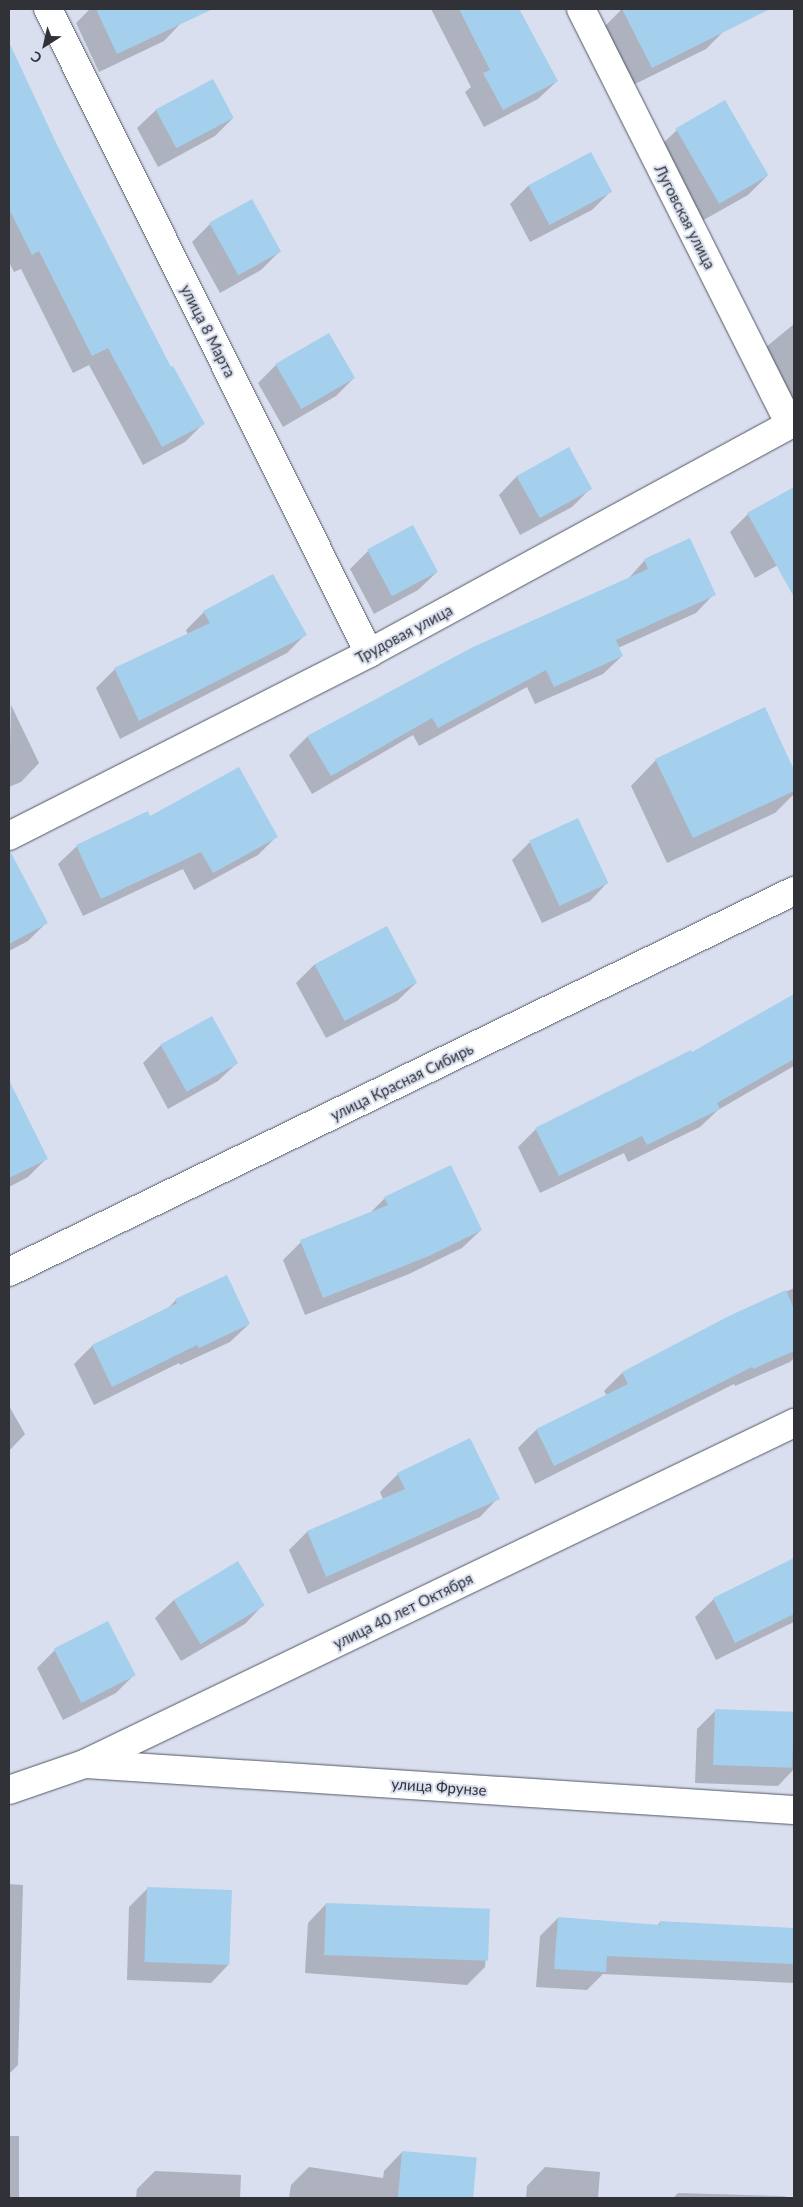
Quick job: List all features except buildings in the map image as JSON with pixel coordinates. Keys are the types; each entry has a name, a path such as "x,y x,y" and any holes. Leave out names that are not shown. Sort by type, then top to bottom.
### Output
{"street":[{"name":"улица 8 Марта","path":"48,9 369,653"},
{"name":"Луговская улица","path":"581,9 792,423"},
{"name":"Трудовая улица","path":"9,836 369,653 792,423"},
{"name":"улица Красная Сибирь","path":"9,1272 794,892"},
{"name":"улица 40 лет Октября","path":"9,1790 84,1764 794,1423"},
{"name":"улица Фрунзе","path":"84,1764 794,1810"}]}
